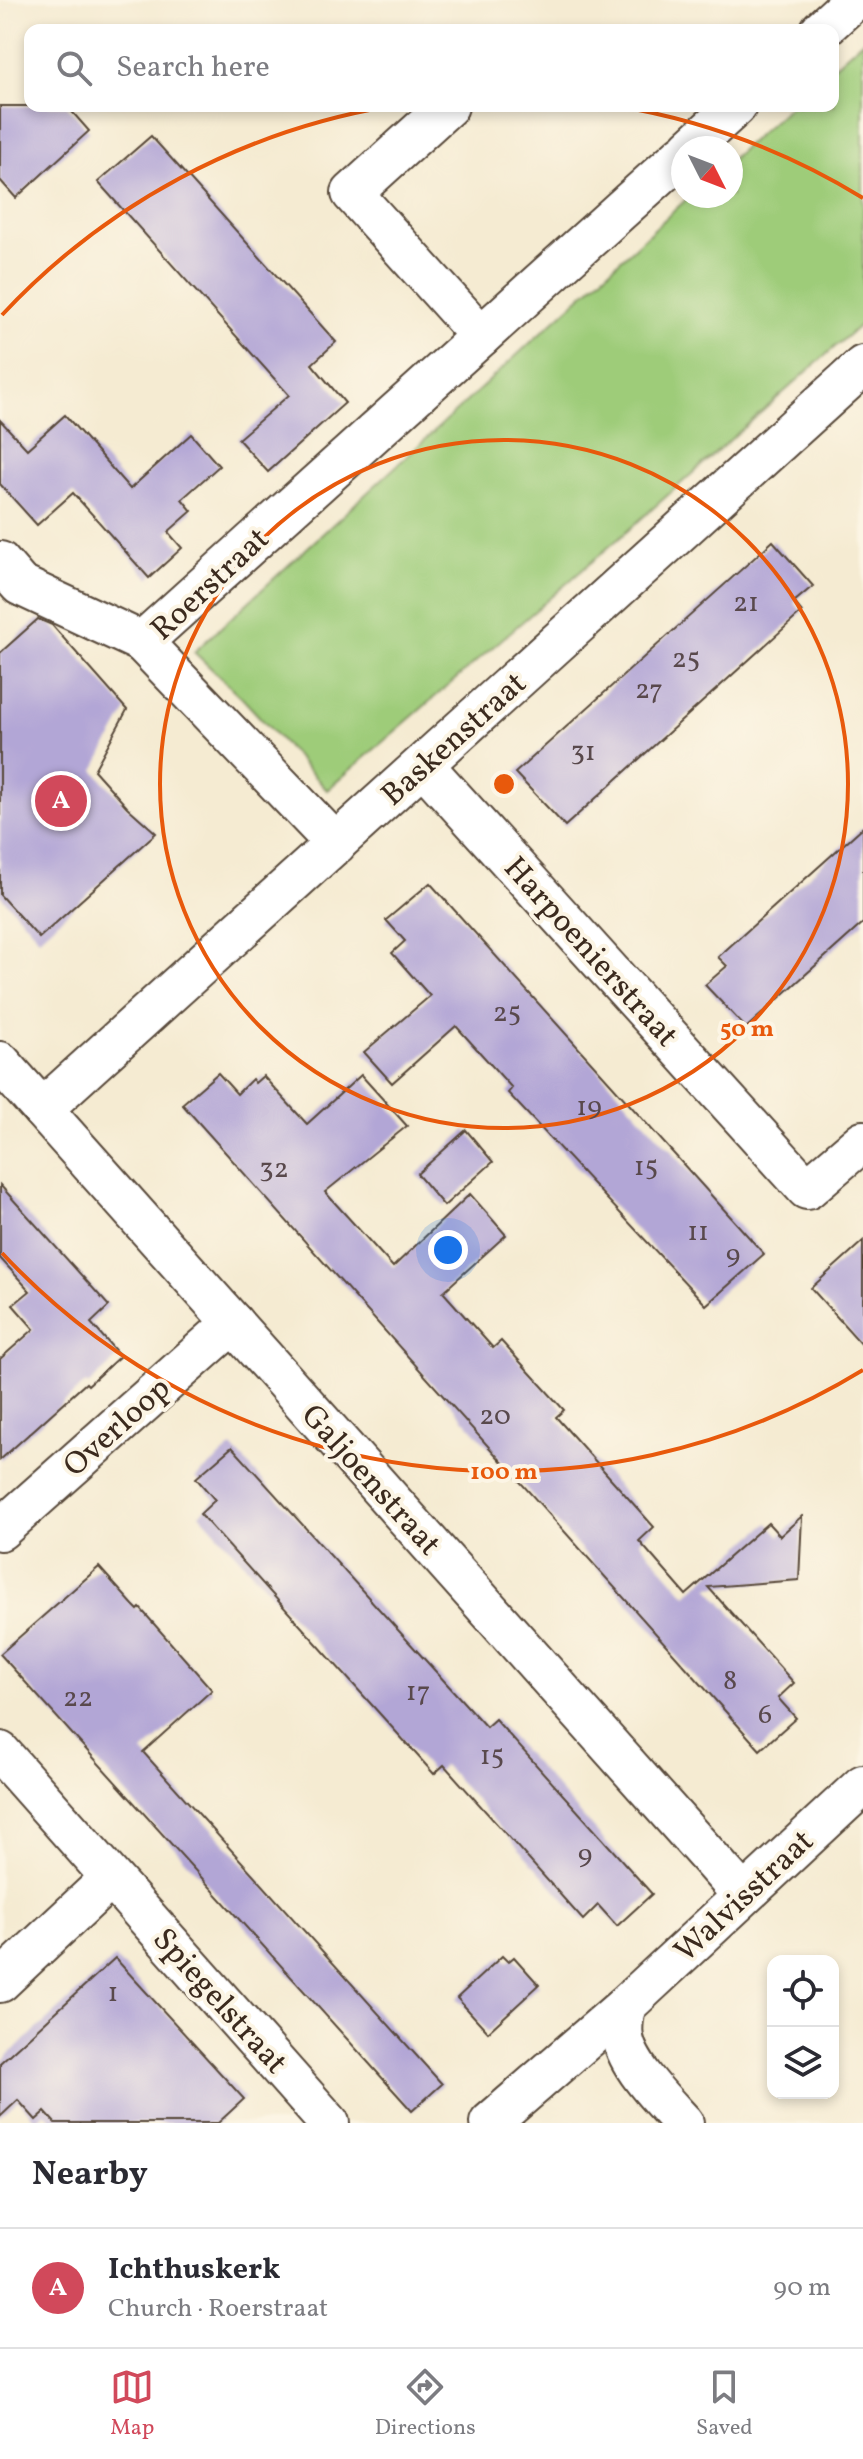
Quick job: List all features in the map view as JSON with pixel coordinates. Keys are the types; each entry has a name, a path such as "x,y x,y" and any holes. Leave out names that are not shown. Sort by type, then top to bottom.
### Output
{"street":[{"path":"828,24 854,0"},
{"path":"441,112 352,193 481,336"},
{"path":"703,136 729,112"},
{"name":"Roerstraat","path":"336,844 142,642 671,165"},
{"name":"Baskenstraat","path":"42,1109 863,366"},
{"path":"0,562 20,585 142,642"},
{"name":"Harpoenierstraat","path":"423,765 807,1189 863,1141"},
{"name":"Galjoenstraat","path":"0,1062 743,1895"},
{"name":"Overloop","path":"0,1530 233,1323"},
{"name":"Spiegelstraat","path":"0,1752 329,2123"},
{"name":"Walvisstraat","path":"490,2123 625,2006 863,1785"},
{"path":"0,1982 111,1878"},
{"path":"625,2006 621,2027 623,2042 636,2067 683,2123"}],"green space":[{"path":"863,40 863,322 624,534 327,790 242,698 194,652 677,208 743,208 743,148 783,112 839,112 839,62"}],"building":[{"path":"0,106 24,106 24,112 72,112 89,131 16,198 0,180"},
{"path":"151,136 336,342 312,364 345,403 268,472 238,439 289,395 98,182"},
{"path":"65,415 130,489 191,434 219,466 182,499 192,511 168,532 182,548 149,578 73,493 37,525 0,484 0,420 27,449"},
{"path":"773,541 813,586 794,602 802,612 565,826 515,773"},
{"path":"38,619 52,625 127,710 94,770 127,807 156,833 39,938 0,895 0,653"},
{"path":"863,827 863,923 746,1028 705,985 727,966 718,957"},
{"path":"430,883 764,1254 706,1305 508,1093 512,1088 456,1026 392,1083 364,1052 430,996 392,953 405,941 386,920"},
{"path":"218,1073 237,1094 252,1079 255,1083 263,1076 307,1124 361,1075 407,1126 325,1192 393,1267 470,1194 506,1235 443,1292 493,1348 501,1341 564,1410 556,1417 654,1527 639,1541 686,1595 768,1523 780,1536 802,1516 799,1580 708,1587 794,1683 778,1698 796,1718 760,1750 182,1104"},
{"path":"466,1130 493,1162 444,1206 417,1174"},
{"path":"0,1185 109,1306 91,1323 120,1356 0,1460 0,1359 34,1329 13,1305 30,1291 0,1258"},
{"path":"863,1241 863,1346 811,1288"},
{"path":"232,1447 486,1727 495,1719 652,1894 617,1926 598,1905 583,1920 444,1765 434,1774 200,1514 215,1500 196,1478"},
{"path":"99,1567 138,1610 140,1608 212,1690 143,1752 442,2084 412,2111 0,1654"},
{"path":"502,1956 508,1962 514,1957 539,1985 488,2032 457,1998"},
{"path":"115,1958 244,2099 218,2123 55,2123 45,2112 36,2120 18,2100 0,2117 0,2063"}],"place":[{"name":"Ichthuskerk","path":"61,801"}]}
